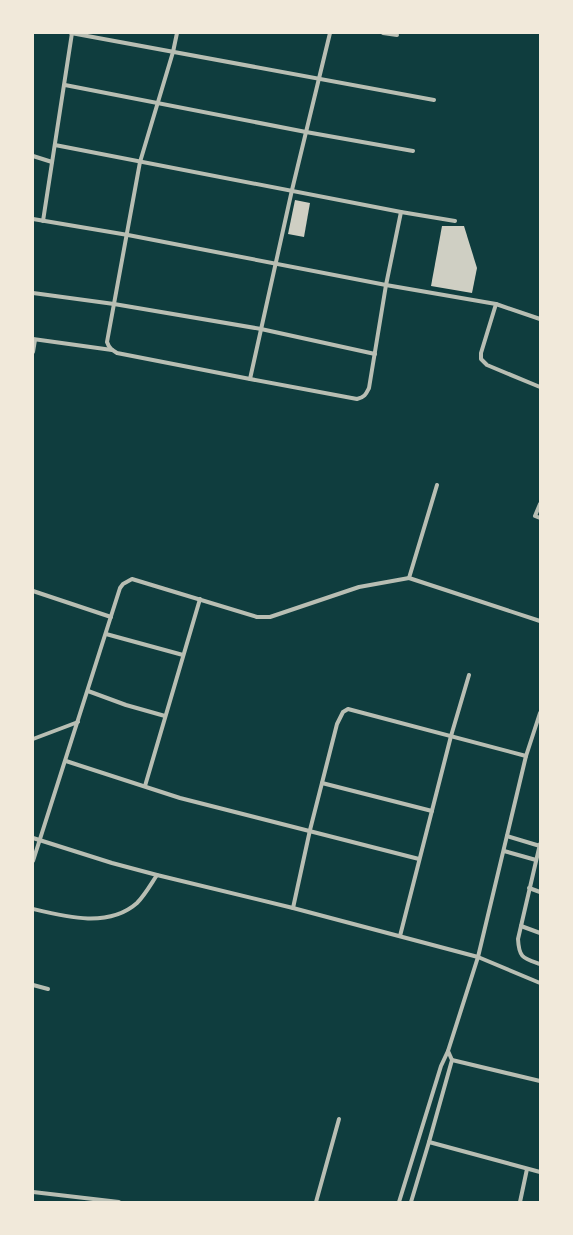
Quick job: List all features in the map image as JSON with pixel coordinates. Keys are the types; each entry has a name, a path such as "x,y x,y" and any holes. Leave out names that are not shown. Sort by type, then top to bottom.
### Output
{"street":[{"path":"44,221 71,33 434,100"},
{"path":"112,350 107,342 128,235 140,162 173,52 177,33"},
{"path":"250,379 292,190 330,33"},
{"path":"383,33 397,35"},
{"path":"64,85 306,132 413,151"},
{"path":"55,145 401,212 455,221"},
{"path":"33,156 52,162"},
{"path":"33,352 34,340 112,350 250,379 358,399 363,398 369,388 386,285 401,212"},
{"path":"33,219 128,235 386,285 496,304 540,319"},
{"path":"33,293 114,304 261,329 375,354"},
{"path":"496,304 481,353 481,359 487,365 540,386"},
{"path":"409,578 437,486"},
{"path":"540,504 536,516 540,518"},
{"path":"33,861 120,588 123,584 132,579 257,617 270,617 359,587 409,578 540,621"},
{"path":"33,591 111,617"},
{"path":"144,786 200,599"},
{"path":"106,634 183,656"},
{"path":"400,936 451,736 469,675"},
{"path":"88,691 126,705 165,716"},
{"path":"293,908 310,830 337,724 343,712 348,709 526,756"},
{"path":"400,1202 439,1072 448,1051 478,957 526,756 540,713"},
{"path":"33,739 78,722"},
{"path":"66,761 180,798 419,859"},
{"path":"322,783 432,811"},
{"path":"507,836 540,845 518,939 518,951 524,957 540,964"},
{"path":"33,838 112,863 293,908 478,957 540,983"},
{"path":"504,851 536,860"},
{"path":"33,909 67,917 111,917 128,909 138,902 157,875"},
{"path":"529,888 540,892"},
{"path":"521,926 540,933"},
{"path":"33,985 48,989"},
{"path":"411,1202 452,1060 448,1051"},
{"path":"452,1060 540,1081"},
{"path":"316,1202 339,1119"},
{"path":"429,1142 540,1172"},
{"path":"520,1202 527,1168"},
{"path":"33,1192 89,1200 119,1202"}],"building":[{"path":"295,200 310,203 304,237 288,234"},
{"path":"442,226 464,226 477,268 472,293 431,286"}]}
